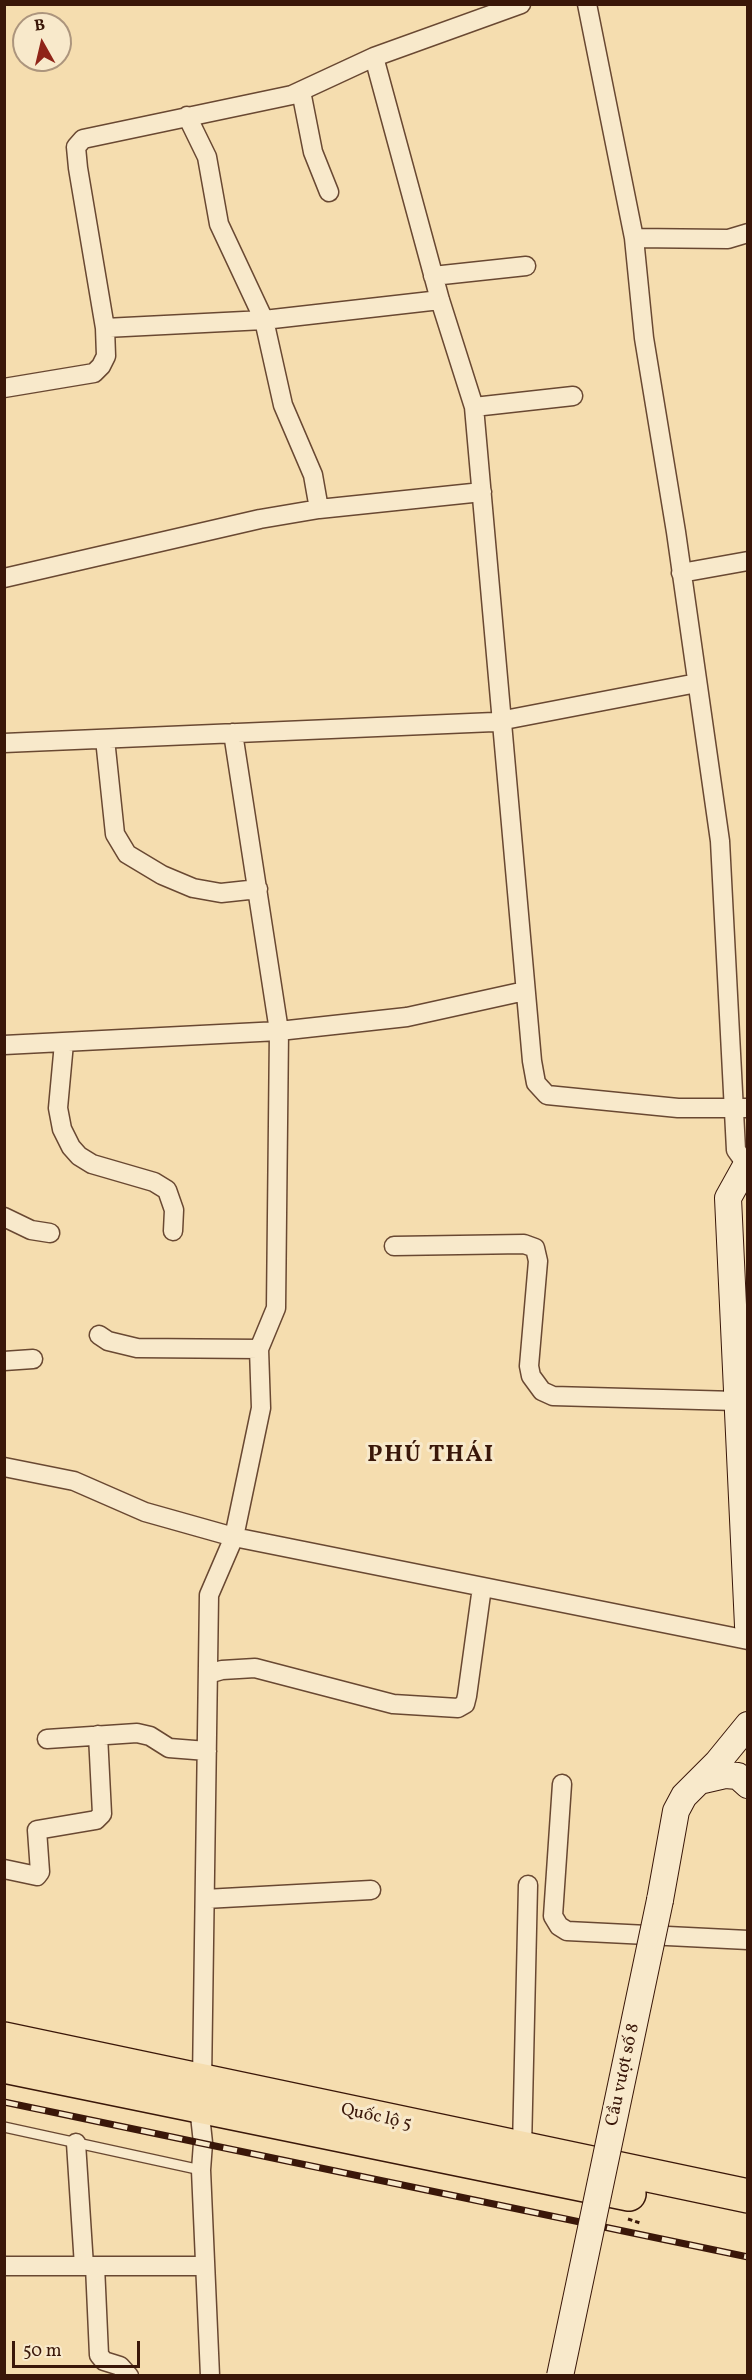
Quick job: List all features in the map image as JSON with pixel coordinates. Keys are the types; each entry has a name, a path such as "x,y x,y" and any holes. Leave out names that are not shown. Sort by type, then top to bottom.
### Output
{"highway":[{"name":"Quốc lộ 5","path":"4,2040 201,2094 747,2218"},
{"name":"Quốc lộ 5","path":"4,2066 201,2094 522,2148 747,2196"}],"main road":[{"path":"747,1166 728,1198 747,1626"},
{"name":"Cầu vượt số 8","path":"560,2376 660,1900 676,1811 684,1796 747,1725"},
{"path":"699,1781 725,1775 738,1776 747,1785"}],"street":[{"path":"4,388 94,373 106,356 105,328 76,147 83,139 300,91 374,57 521,4"},
{"path":"587,4 634,238 644,338 720,841 741,1108 736,1150 747,1166"},
{"path":"374,57 433,276 474,407 525,992 536,1083 547,1095 678,1108 741,1108"},
{"path":"300,91 313,152 329,192"},
{"path":"187,116 207,157 219,224 264,320 284,405 313,475 319,509"},
{"path":"634,238 728,239 747,232"},
{"path":"433,276 526,266"},
{"path":"105,328 264,320 440,300"},
{"path":"474,407 573,396"},
{"path":"4,578 260,519 319,509 482,492"},
{"path":"681,573 747,561"},
{"path":"4,742 494,722 697,683"},
{"path":"210,2376 201,2170 204,2143 201,2094 209,1595 234,1537 261,1408 259,1349 276,1308 279,1031 233,733"},
{"path":"105,739 115,834 127,854 162,875 193,888 221,893 258,889"},
{"path":"4,1045 279,1031 407,1017 525,992"},
{"path":"64,1043 58,1108 62,1129 71,1147 79,1156 92,1164 154,1182 167,1190 174,1210 173,1231"},
{"path":"4,1216 31,1230 50,1233"},
{"path":"394,1246 524,1244 535,1248 538,1261 531,1376 542,1391 553,1396 736,1401"},
{"path":"99,1335 108,1341 137,1348 259,1349"},
{"path":"4,1361 33,1359"},
{"path":"4,1467 74,1481 145,1512 234,1537 747,1640"},
{"path":"208,1674 222,1670 255,1668 393,1704 458,1708 465,1704 467,1696 482,1587"},
{"path":"47,1739 143,1734 169,1748 207,1751"},
{"path":"4,1869 37,1876 40,1872 37,1830 100,1818 103,1804 98,1735"},
{"path":"562,1784 553,1916 559,1926 567,1931 747,1940"},
{"path":"522,2148 528,1885"},
{"path":"205,1899 371,1890"},
{"path":"76,2143 99,2355 104,2361 120,2366 129,2376"},
{"path":"4,2266 205,2266"}],"lane":[{"path":"4,2127 201,2170"}],"railway":[{"path":"4,2102 748,2257"}],"district":[{"name":"PHÚ THÁI","path":"431,1457"}]}
